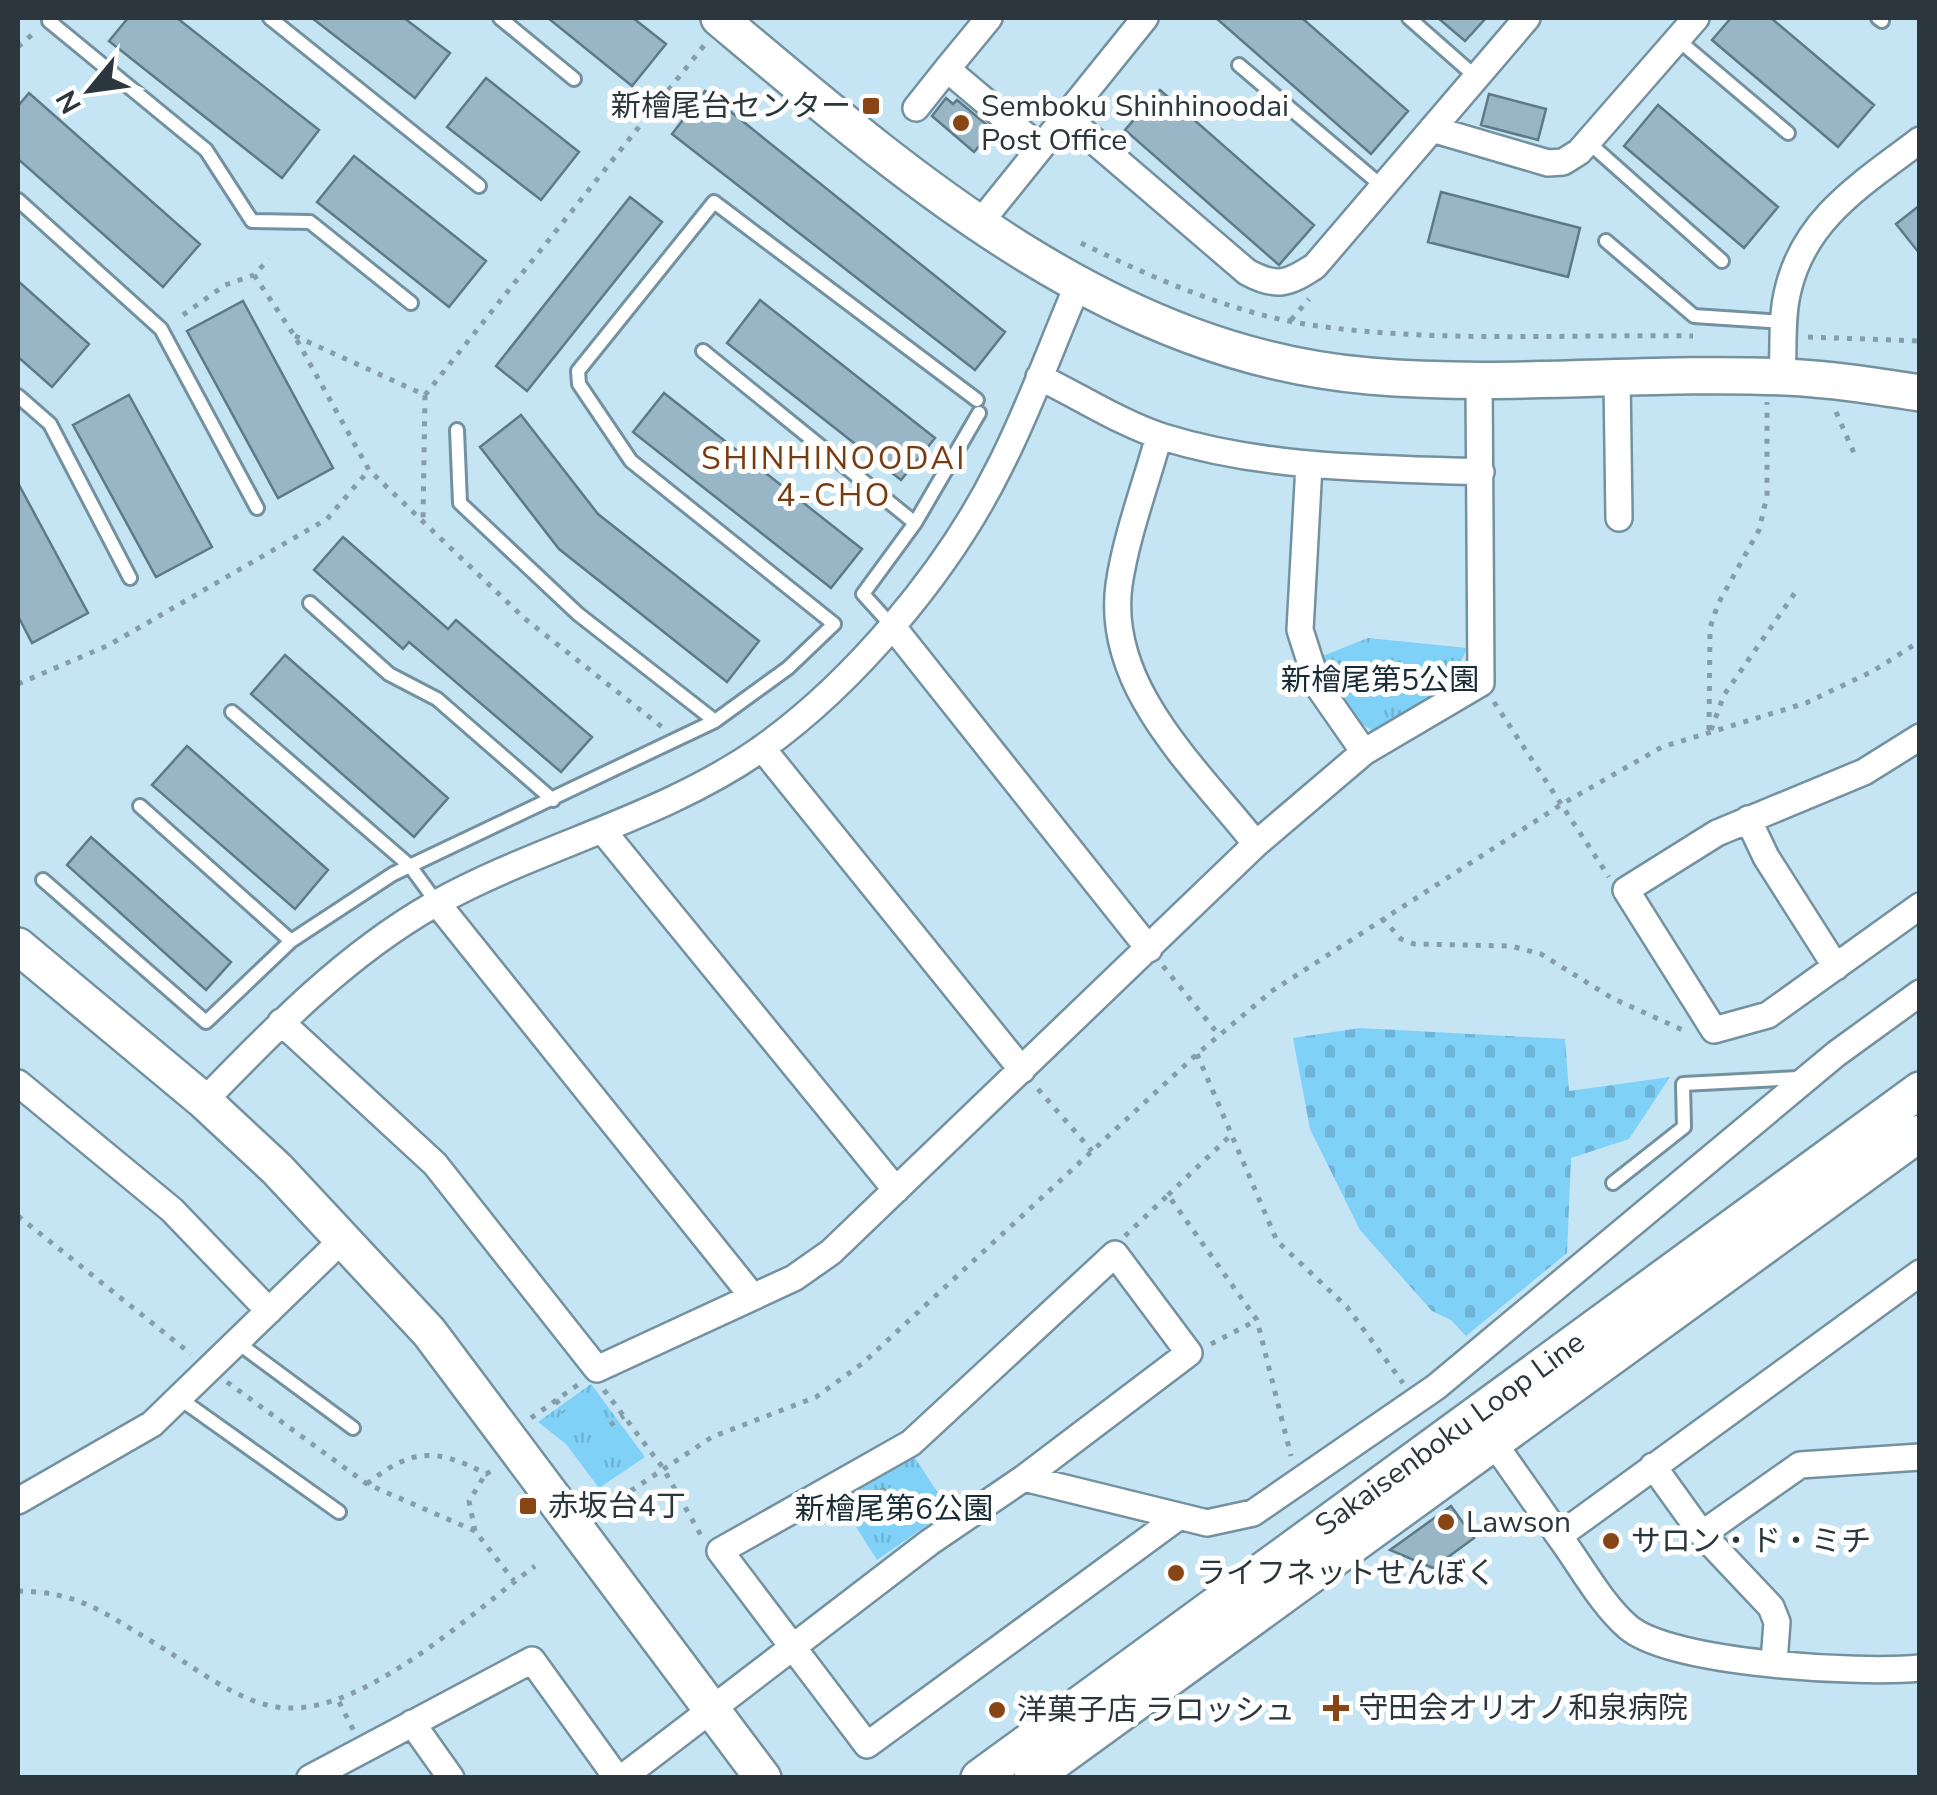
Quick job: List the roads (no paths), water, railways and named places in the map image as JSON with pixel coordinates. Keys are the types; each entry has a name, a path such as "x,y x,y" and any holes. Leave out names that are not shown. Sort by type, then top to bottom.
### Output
{"street":[{"path":"916,108 989,18"},
{"path":"979,224 1038,146 1145,18"},
{"path":"1065,116 1246,272 1269,284 1290,283 1315,266 1526,18"},
{"path":"1432,129 1548,163 1563,162 1588,142 1696,18"},
{"path":"731,27 979,224 1077,287 1152,323 1292,366 1370,376 1616,378 1920,393"},
{"path":"947,69 1038,146"},
{"path":"1775,388 1794,329 1787,292 1804,245 1832,206 1920,140"},
{"path":"204,1101 280,1022 371,943 436,903 603,831 713,778 762,748 842,681 893,627 999,470 1077,287"},
{"path":"1039,376 1159,436 1232,454 1309,465 1481,472"},
{"path":"1616,378 1619,518"},
{"path":"280,1022 435,1164 597,1369 794,1278 830,1252 896,1190 1256,844 1364,752 1481,683 1479,379"},
{"path":"1159,436 1119,584 1118,622 1127,663 1147,706 1256,844"},
{"path":"1309,465 1300,630 1318,686 1364,752"},
{"path":"893,627 1149,948"},
{"path":"1920,737 1864,772 1748,819 1626,890 1714,1030 1768,1015 1920,906"},
{"path":"762,748 1022,1070"},
{"path":"1748,819 1766,857 1836,967"},
{"path":"603,831 896,1190"},
{"path":"436,903 753,1297"},
{"path":"18,946 204,1101 344,1238 462,1374 763,1778"},
{"path":"1024,1478 1207,1523 1253,1513 1416,1402 1807,1078 1920,993"},
{"path":"18,1083 172,1210 270,1312"},
{"name":"Sakaisenboku Loop Line","path":"1032,1778 1920,1090"},
{"name":"Sakaisenboku Loop Line","path":"979,1778 1920,1134"},
{"path":"18,1501 152,1424 344,1238"},
{"path":"310,1778 532,1660 620,1778 792,1646 1024,1478 1189,1352 1115,1254 911,1442 720,1551 792,1646 867,1746 1177,1518"},
{"path":"1559,1536 1920,1273"},
{"path":"1484,1429 1627,1626 1651,1641 1702,1656 1916,1671"},
{"path":"1702,1534 1800,1465 1920,1458"},
{"path":"1653,1466 1702,1534 1771,1607 1777,1622 1774,1662"},
{"path":"412,1723 451,1778"}],"lane":[{"path":"52,18 49,21 206,150 252,222 310,222 411,303"},
{"path":"270,18 479,186"},
{"path":"500,18 574,79"},
{"path":"1409,18 1476,76"},
{"path":"1677,39 1788,133"},
{"path":"1239,64 1383,187"},
{"path":"1588,142 1722,261"},
{"path":"18,200 161,329 257,508"},
{"path":"44,880 206,1022 291,942 410,866 680,741 715,721 788,668 834,624 631,462 578,384 578,371 714,202 978,407 915,523 863,594 893,627"},
{"path":"1606,241 1694,316 1794,329"},
{"path":"703,351 915,523"},
{"path":"18,396 50,424 130,578"},
{"path":"457,430 460,502 578,614 715,721"},
{"path":"310,602 389,674 437,699 553,800"},
{"path":"232,712 410,866 436,903"},
{"path":"140,806 291,942"},
{"path":"1614,1183 1684,1126 1683,1084 1807,1078"},
{"path":"238,1343 353,1428"},
{"path":"180,1398 339,1512"}],"place":[{"name":"新檜尾台センター","path":"871,106"},
{"name":"Semboku Shinhinoodai Post Office","path":"961,123"},
{"name":"赤坂台4丁","path":"528,1506"},
{"name":"Lawson","path":"1446,1522"},
{"name":"サロン・ド・ミチ","path":"1611,1541"},
{"name":"ライフネットせんぼく","path":"1176,1573"},
{"name":"守田会オリオノ和泉病院","path":"1336,1708"},
{"name":"洋菓子店 ラロッシュ","path":"997,1710"}],"district":[{"name":"SHINHINOODAI 4-CHO","path":"834,476"}],"park label":[{"name":"新檜尾第5公園","path":"1380,680"},
{"name":"新檜尾第6公園","path":"894,1509"}]}
